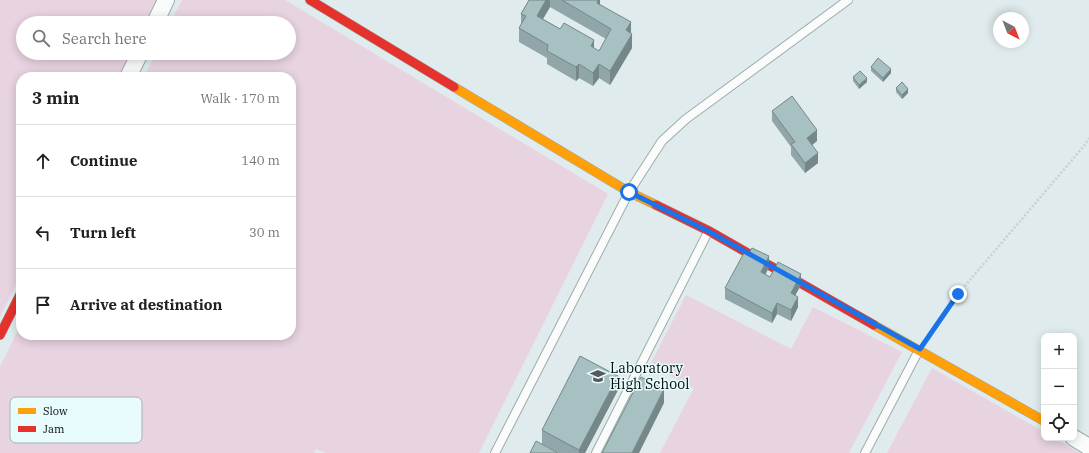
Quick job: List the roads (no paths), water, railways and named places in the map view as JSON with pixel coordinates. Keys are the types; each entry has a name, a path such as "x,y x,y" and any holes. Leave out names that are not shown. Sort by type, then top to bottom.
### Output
{"street":[{"path":"158,16 166,0"},
{"path":"310,0 629,192 708,231 920,349 1041,419"},
{"path":"130,72 136,60"},
{"path":"0,335 16,303"},
{"path":"1077,440 1089,447"}],"lane":[{"path":"495,453 629,192 662,141 686,120 848,0"},
{"path":"596,453 708,231"},
{"path":"865,453 920,349"}],"place":[{"name":"Laboratory High School","path":"598,376"}]}
